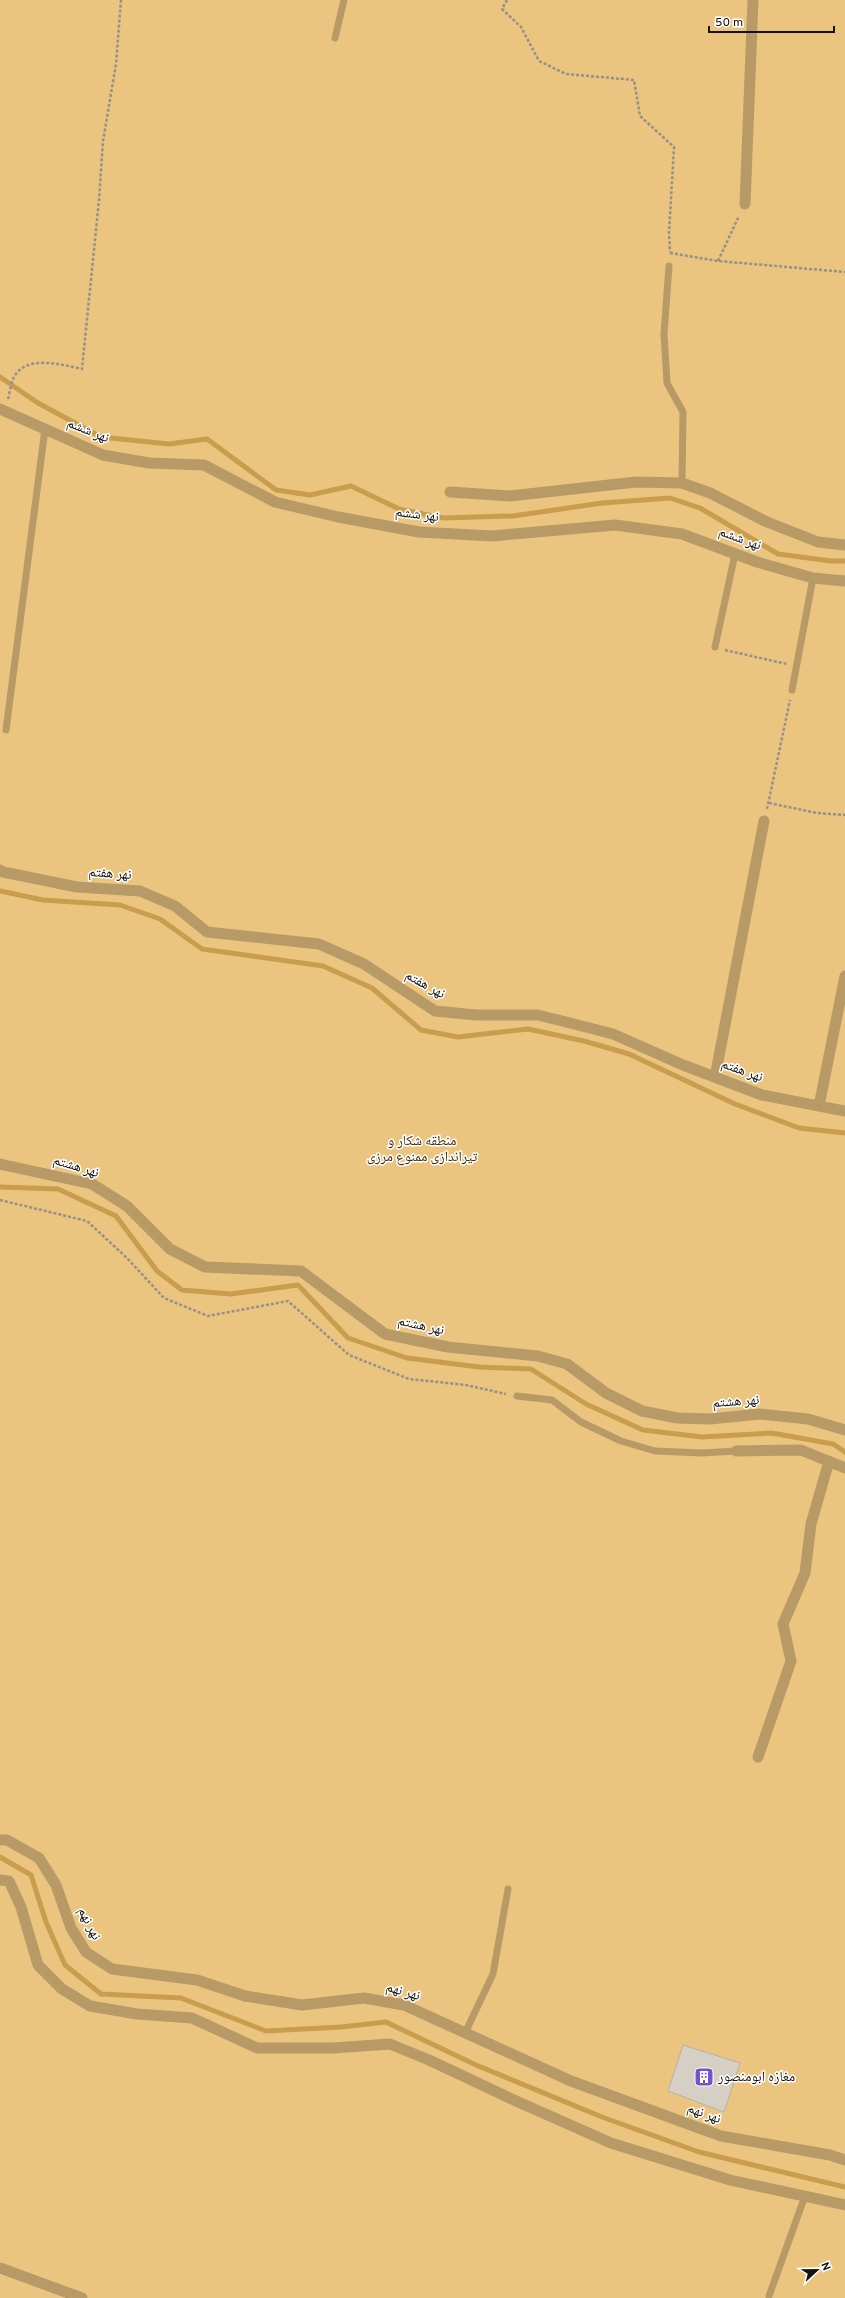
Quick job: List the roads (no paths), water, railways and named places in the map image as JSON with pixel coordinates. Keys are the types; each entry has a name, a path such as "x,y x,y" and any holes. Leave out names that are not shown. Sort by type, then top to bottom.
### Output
{"street":[{"path":"745,204 753,0"},
{"name":"نهر ششم","path":"0,409 103,455 149,463 204,465 275,502 338,517 419,532 492,536 615,525 682,534 735,554 813,578 845,581"},
{"path":"450,492 510,496 636,482 682,483 710,493 767,522 818,542 845,545"},
{"path":"715,1077 764,821"},
{"name":"نهر هفتم","path":"0,870 77,887 140,891 175,906 207,932 319,944 364,964 435,1011 476,1015 538,1015 613,1034 762,1095 845,1111"},
{"path":"819,1106 845,976"},
{"name":"نهر هشتم","path":"0,1164 92,1184 127,1206 170,1249 205,1267 301,1271 385,1334 448,1347 538,1356 567,1364 606,1393 642,1411 670,1417 710,1419 760,1414 808,1419 845,1430"},
{"path":"736,1450 801,1450 845,1468"},
{"path":"758,1757 791,1661 783,1624 805,1573 811,1524 829,1461"},
{"name":"نهر نهم","path":"0,1840 7,1840 39,1858 56,1885 70,1928 86,1952 112,1969 197,1980 244,1996 302,2004 364,1998 404,2005 571,2081 721,2136 830,2155 845,2160"},
{"path":"0,1880 9,1881 21,1907 38,1964 62,1989 90,2006 136,2014 192,2018 257,2048 333,2048 390,2044 429,2060 516,2101 612,2143 730,2180 845,2204"},
{"path":"0,2268 82,2298"}],"lane":[{"path":"335,38 344,0"},
{"path":"669,266 665,341 668,383 683,412 682,483"},
{"path":"6,730 45,429"},
{"path":"715,647 735,554"},
{"path":"792,690 813,578"},
{"path":"517,1396 552,1400 581,1422 621,1441 655,1452 702,1453 736,1450"},
{"path":"465,2033 493,1974 508,1889"},
{"path":"769,2296 806,2196"}],"waterway":[{"path":"0,377 38,403 101,437 169,444 207,439 276,490 310,495 351,486 399,509 443,518 513,516 602,503 670,498 700,508 778,554 831,561 845,561"},
{"path":"0,891 43,900 120,905 160,919 202,949 323,966 372,988 421,1030 458,1037 528,1029 584,1041 629,1054 735,1104 799,1128 845,1133"},
{"path":"0,1187 58,1189 116,1216 157,1271 182,1290 231,1294 298,1285 348,1338 407,1358 479,1367 531,1369 586,1404 643,1430 702,1437 772,1433 833,1444 845,1452"},
{"path":"0,1857 31,1875 46,1922 65,1965 101,1994 181,1998 266,2031 341,2027 386,2022 476,2065 602,2117 699,2152 845,2187"}],"place":[{"name":"مغازه ابومنصور","path":"704,2077"}],"park label":[{"name":"منطقه شکار و تیراندازی ممنوع مرزی","path":"422,1150"}]}
